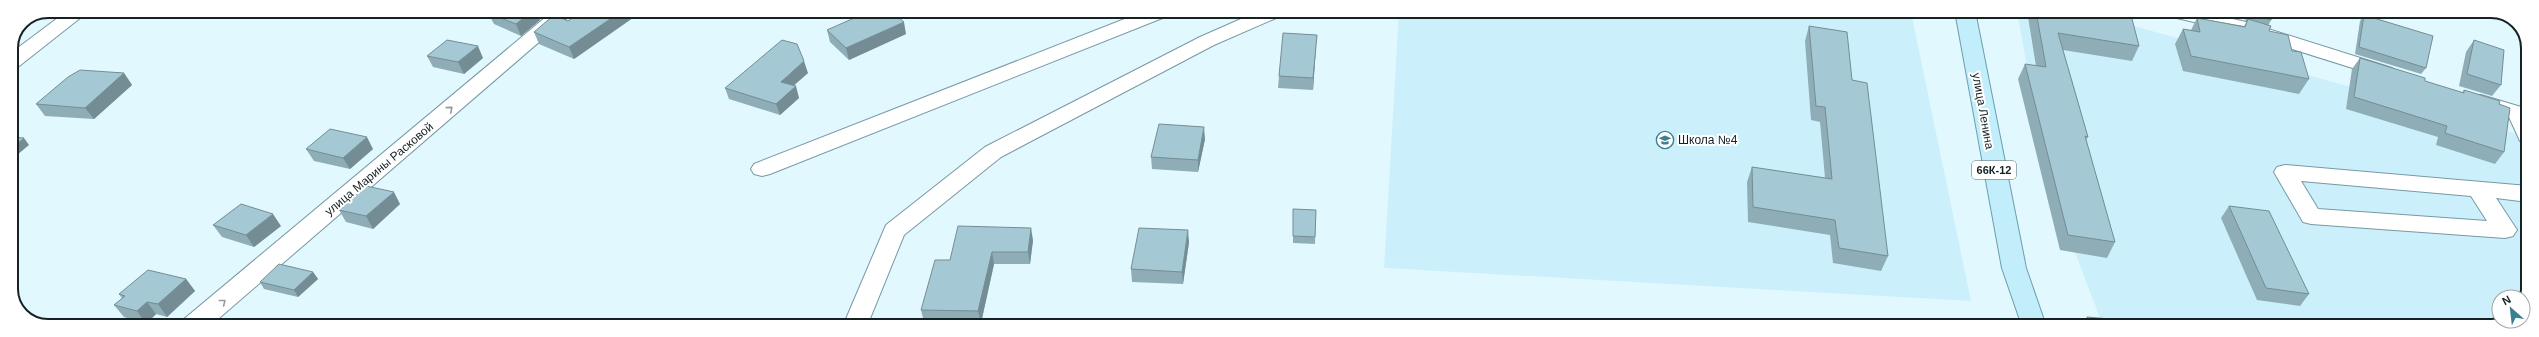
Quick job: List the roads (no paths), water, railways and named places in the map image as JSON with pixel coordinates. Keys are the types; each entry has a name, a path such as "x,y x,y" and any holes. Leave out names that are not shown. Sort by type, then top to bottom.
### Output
{"main road":[{"name":"улица Ленина","path":"1966,18 2014,268 2032,319"}],"street":[{"path":"18,58 70,18"},
{"name":"улица Марины Расковой","path":"201,319 557,18"},
{"path":"762,169 1145,18"},
{"path":"858,319 894,231 993,152 1207,41 1260,18"},
{"path":"2202,18 2246,28 2405,78"},
{"path":"2466,97 2521,114"},
{"path":"2478,189 2506,230 2311,216 2285,172 2478,189 2521,193"}],"place":[{"name":"Школа №4","path":"1665,140"}]}
